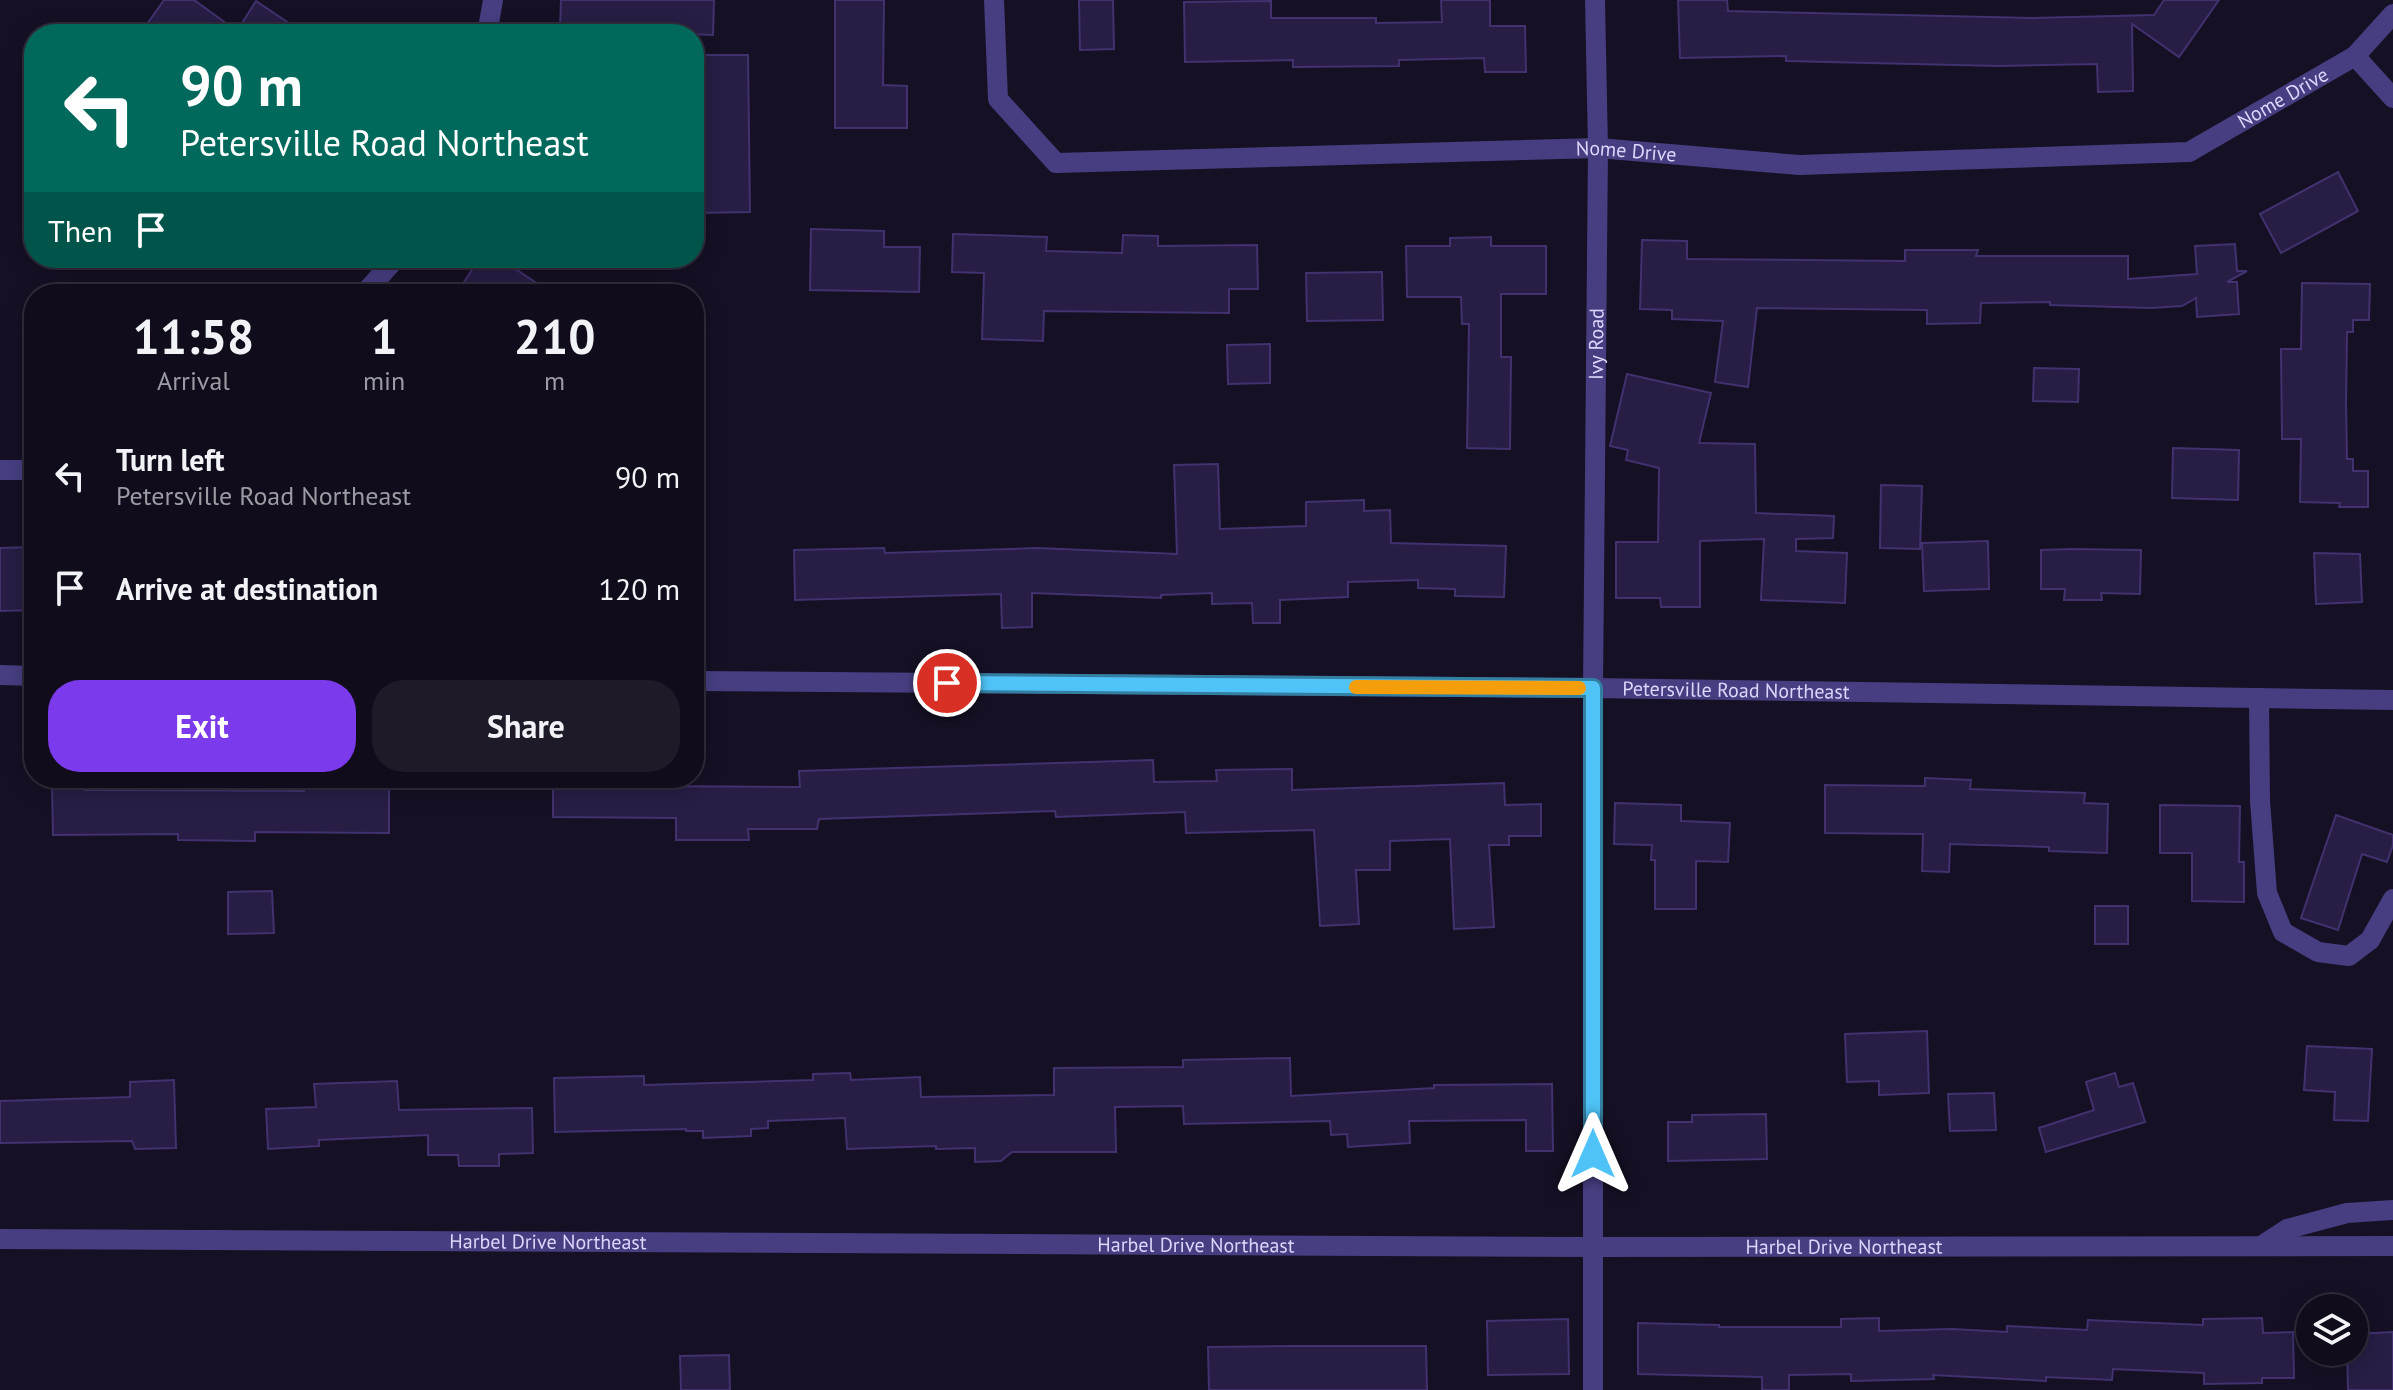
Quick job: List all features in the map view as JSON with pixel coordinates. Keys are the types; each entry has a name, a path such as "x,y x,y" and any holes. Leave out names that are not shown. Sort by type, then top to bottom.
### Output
{"street":[{"path":"489,24 493,0"},
{"name":"Nome Drive","path":"994,0 998,99 1056,163 1598,148 1799,165 2189,152 2355,56 2393,14"},
{"name":"Ivy Road","path":"1593,1390 1593,688 1598,148 1595,0"},
{"path":"2355,56 2393,98"},
{"path":"373,284 387,268"},
{"path":"0,470 24,470"},
{"path":"0,675 24,676"},
{"name":"Petersville Road Northeast","path":"704,681 1593,688 2393,700"},
{"path":"2259,698 2260,801 2267,893 2283,932 2318,952 2349,956 2370,940 2393,899"},
{"path":"2261,1246 2287,1229 2347,1213 2393,1210"},
{"name":"Harbel Drive Northeast","path":"0,1239 1593,1247 2393,1246"}],"building":[{"path":"164,0 194,0 227,24 147,24"},
{"path":"561,0 714,0 713,35 704,35 704,24 560,24"},
{"path":"835,0 884,0 883,85 907,86 907,128 835,128"},
{"path":"1079,0 1113,0 1114,49 1080,50"},
{"path":"1441,0 1490,0 1490,26 1525,26 1526,72 1485,72 1484,58 1399,60 1399,66 1293,67 1293,60 1185,62 1184,2 1271,1 1271,18 1376,18 1376,23 1442,22"},
{"path":"1678,0 1727,0 1728,11 2032,18 2154,15 2164,0 2219,0 2179,57 2132,24 2133,91 2098,92 2097,64 1999,66 1786,61 1786,56 1680,58"},
{"path":"256,1 290,24 241,24"},
{"path":"704,55 748,55 750,212 704,213"},
{"path":"2338,172 2358,211 2281,253 2260,214"},
{"path":"811,229 884,231 884,247 920,247 919,292 810,290"},
{"path":"953,234 1047,237 1046,251 1122,253 1123,235 1158,236 1158,246 1257,245 1258,289 1229,289 1229,313 1044,311 1043,341 982,339 984,273 952,272"},
{"path":"1491,237 1491,246 1546,246 1546,294 1501,294 1501,357 1511,357 1510,449 1467,448 1469,324 1462,324 1461,297 1407,297 1406,246 1450,246 1450,238"},
{"path":"1642,240 1687,241 1687,259 1905,261 1905,250 1978,250 1976,256 2128,256 2128,279 2197,274 2195,246 2235,244 2237,271 2247,271 2227,282 2237,282 2239,314 2197,317 2196,298 2182,306 2151,308 2050,305 2050,302 1981,303 1980,323 1927,324 1927,310 1757,308 1748,387 1715,382 1723,321 1672,319 1672,310 1640,309"},
{"path":"473,268 514,268 538,284 463,284"},
{"path":"1382,272 1383,320 1307,321 1306,273"},
{"path":"2302,283 2370,284 2369,320 2353,320 2353,332 2347,332 2346,403 2347,459 2353,459 2353,471 2368,471 2368,507 2300,502 2301,439 2282,439 2281,349 2301,349"},
{"path":"1270,344 1270,383 1228,384 1227,345"},
{"path":"2034,368 2079,369 2078,402 2033,401"},
{"path":"1627,374 1711,393 1699,443 1755,444 1756,513 1834,516 1833,538 1796,539 1796,551 1847,553 1845,603 1761,600 1764,539 1700,541 1700,607 1661,607 1660,598 1616,598 1616,542 1658,542 1659,468 1626,460 1628,450 1610,446"},
{"path":"2173,448 2239,450 2238,500 2172,498"},
{"path":"1218,464 1220,529 1306,526 1306,502 1364,500 1364,511 1390,510 1391,543 1506,546 1504,597 1455,596 1455,589 1418,588 1418,580 1348,582 1348,597 1280,600 1280,623 1253,623 1252,603 1212,604 1212,593 1161,595 1161,598 1032,593 1032,627 1002,628 1001,594 795,600 794,550 884,548 885,553 1038,548 1177,554 1174,465"},
{"path":"1881,485 1922,486 1920,549 1880,548"},
{"path":"1988,541 1989,589 1924,591 1922,543"},
{"path":"24,547 24,610 0,611 0,548"},
{"path":"2041,550 2141,550 2140,594 2101,593 2102,600 2064,600 2065,589 2041,589"},
{"path":"2314,553 2360,554 2362,602 2316,604"},
{"path":"1153,760 1154,782 1217,781 1216,770 1292,769 1292,790 1504,783 1505,805 1541,804 1541,836 1509,836 1509,845 1489,845 1494,927 1454,929 1450,839 1390,841 1390,870 1356,870 1359,924 1320,926 1314,830 1186,833 1185,812 1056,817 1055,811 819,819 817,829 748,829 749,840 676,840 676,818 553,817 553,788 800,787 799,771"},
{"path":"1925,778 1971,780 1970,789 2085,793 2084,803 2108,804 2107,853 2049,851 2049,847 1950,844 1949,872 1922,871 1923,834 1825,833 1825,785 1925,786"},
{"path":"52,788 304,791 304,788 389,788 389,833 255,832 255,841 178,840 178,834 53,835"},
{"path":"1615,803 1681,805 1681,821 1730,823 1728,862 1696,861 1696,909 1655,909 1652,845 1614,844"},
{"path":"2160,805 2240,806 2239,862 2244,862 2244,902 2192,901 2192,853 2160,853"},
{"path":"2336,815 2393,835 2387,862 2362,854 2338,930 2301,918"},
{"path":"272,891 274,933 228,934 228,892"},
{"path":"2095,906 2128,906 2128,944 2095,944"},
{"path":"1927,1031 1929,1093 1879,1095 1879,1081 1847,1082 1845,1034"},
{"path":"2307,1046 2372,1049 2368,1121 2334,1120 2335,1092 2304,1090"},
{"path":"1290,1058 1291,1096 1434,1088 1434,1085 1552,1084 1553,1151 1526,1151 1526,1120 1409,1121 1410,1143 1348,1147 1347,1134 1331,1135 1330,1121 1184,1124 1183,1106 1115,1107 1116,1152 1012,1152 1001,1161 975,1162 975,1148 847,1149 845,1118 768,1121 768,1128 751,1129 751,1136 703,1138 703,1131 686,1129 555,1132 554,1078 644,1076 644,1085 813,1080 813,1074 850,1073 851,1080 920,1077 921,1097 1054,1095 1054,1068 1183,1067 1183,1060"},
{"path":"2115,1073 2119,1087 2133,1083 2145,1122 2046,1152 2039,1128 2094,1110 2086,1082"},
{"path":"174,1080 176,1148 135,1149 132,1141 0,1143 0,1101 130,1097 130,1082"},
{"path":"397,1081 399,1110 532,1108 533,1153 499,1154 499,1166 459,1166 458,1155 428,1155 428,1135 319,1140 319,1146 268,1149 266,1109 316,1107 314,1084"},
{"path":"1994,1093 1996,1130 1950,1131 1948,1094"},
{"path":"1766,1114 1767,1159 1668,1161 1668,1122 1692,1122 1692,1115"},
{"path":"1879,1318 1879,1331 1952,1329 2007,1332 2007,1326 2087,1330 2088,1320 2203,1325 2203,1319 2262,1318 2263,1333 2293,1332 2294,1378 2262,1378 2262,1383 2204,1384 2204,1373 2113,1369 2112,1380 2046,1377 2046,1381 1933,1375 1934,1379 1851,1381 1851,1374 1789,1375 1789,1390 1762,1390 1762,1377 1638,1374 1638,1323 1719,1327 1841,1327 1841,1319"},
{"path":"1568,1319 1569,1374 1488,1375 1487,1321"},
{"path":"2393,1332 2393,1390 2348,1390 2347,1366 2368,1366 2368,1333"},
{"path":"1426,1346 1427,1390 1209,1390 1208,1347"},
{"path":"729,1355 730,1390 681,1390 680,1356"}],"slow traffic":[{"path":"1356,687 1579,688"}],"route":[{"path":"947,683 1593,688 1593,1154"}]}
